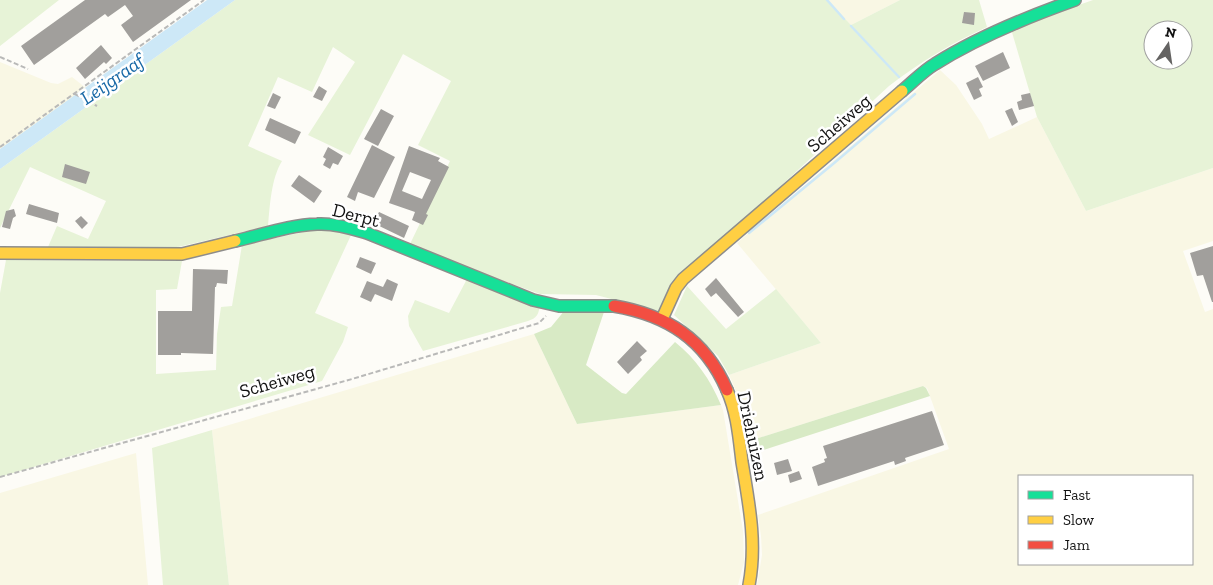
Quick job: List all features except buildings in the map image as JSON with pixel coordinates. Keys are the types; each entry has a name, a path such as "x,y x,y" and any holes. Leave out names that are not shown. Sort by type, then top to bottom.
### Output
{"street":[{"name":"Scheiweg","path":"662,320 676,288 683,279 934,65 968,45 1005,27 1075,0"},
{"name":"Derpt","path":"0,253 182,254 293,227 317,224 342,226 367,233 511,293 555,306 607,305 630,309 662,320"},
{"name":"Driehuizen","path":"662,320 684,334 709,359 722,378 733,408 752,519 754,554 749,585"}],"path":[{"path":"0,147 204,0"},
{"path":"0,57 28,69"},
{"path":"75,94 97,106"},
{"name":"Scheiweg","path":"0,477 352,378 539,323 555,306"}],"shaded area":[{"path":"827,0 900,0 851,25"},
{"path":"0,62 51,83 58,84 72,77 86,88 0,149"},
{"path":"940,70 956,85 982,124 989,139 1037,117 1086,211 1213,168 1213,241 1183,251 1205,312 1213,309 1213,585 757,585 762,555 758,515 949,449 927,388 923,386 746,442 741,409 729,375 821,343 737,243"},
{"path":"534,334 577,424 721,405 743,531 744,562 738,585 229,585 212,430"},
{"path":"136,453 148,585 0,585 0,493"}],"green space":[{"path":"0,0 59,0 0,46"},
{"path":"235,0 827,0 851,25 900,0 979,0 987,27 936,54 889,86 747,217 658,311 596,295 540,294 481,273 410,244 450,161 418,145 451,81 403,54 350,155 308,135 355,62 333,47 312,92 278,77 248,146 282,161 273,184 268,226 174,248 48,247 57,226 88,239 106,201 30,167 0,228 0,169"},
{"path":"1093,0 1213,0 1213,168 1086,211 1037,117 1011,29"},
{"path":"318,229 352,233 315,313 348,327 343,342 322,381 0,477 0,293 6,260 182,261 177,289 156,290 156,374 216,370 217,334 221,307 232,306 242,245"},
{"path":"467,279 540,306 538,314 528,321 423,351 409,326 408,316 415,300 449,313"},
{"path":"687,286 726,329 776,289 821,343 729,375 718,356 674,315"},
{"path":"565,310 604,312 586,365 622,393 626,394 675,342 690,355 702,370 721,405 577,424 534,334 551,327"},
{"path":"923,386 930,396 748,455 746,442"},
{"path":"212,430 229,585 163,585 152,448"}],"water":[{"name":"Leijgraaf","path":"207,0 235,0 0,169 0,149"}],"waterway":[{"path":"827,0 844,19"},
{"path":"851,26 899,77"},
{"path":"749,233 915,94"}],"traffic: fast":[{"path":"902,91 922,73 968,45 1021,21 1075,0"},
{"path":"235,241 296,226 336,225 367,233 533,300 559,306 614,306"}],"traffic: slow":[{"path":"662,319 676,288 683,279 902,91"},
{"path":"0,253 182,254 235,241"},
{"path":"727,390 737,425 751,524 752,554 749,585"}],"traffic: jam":[{"path":"614,306 651,316 682,332 696,343 708,357 727,390"}]}
